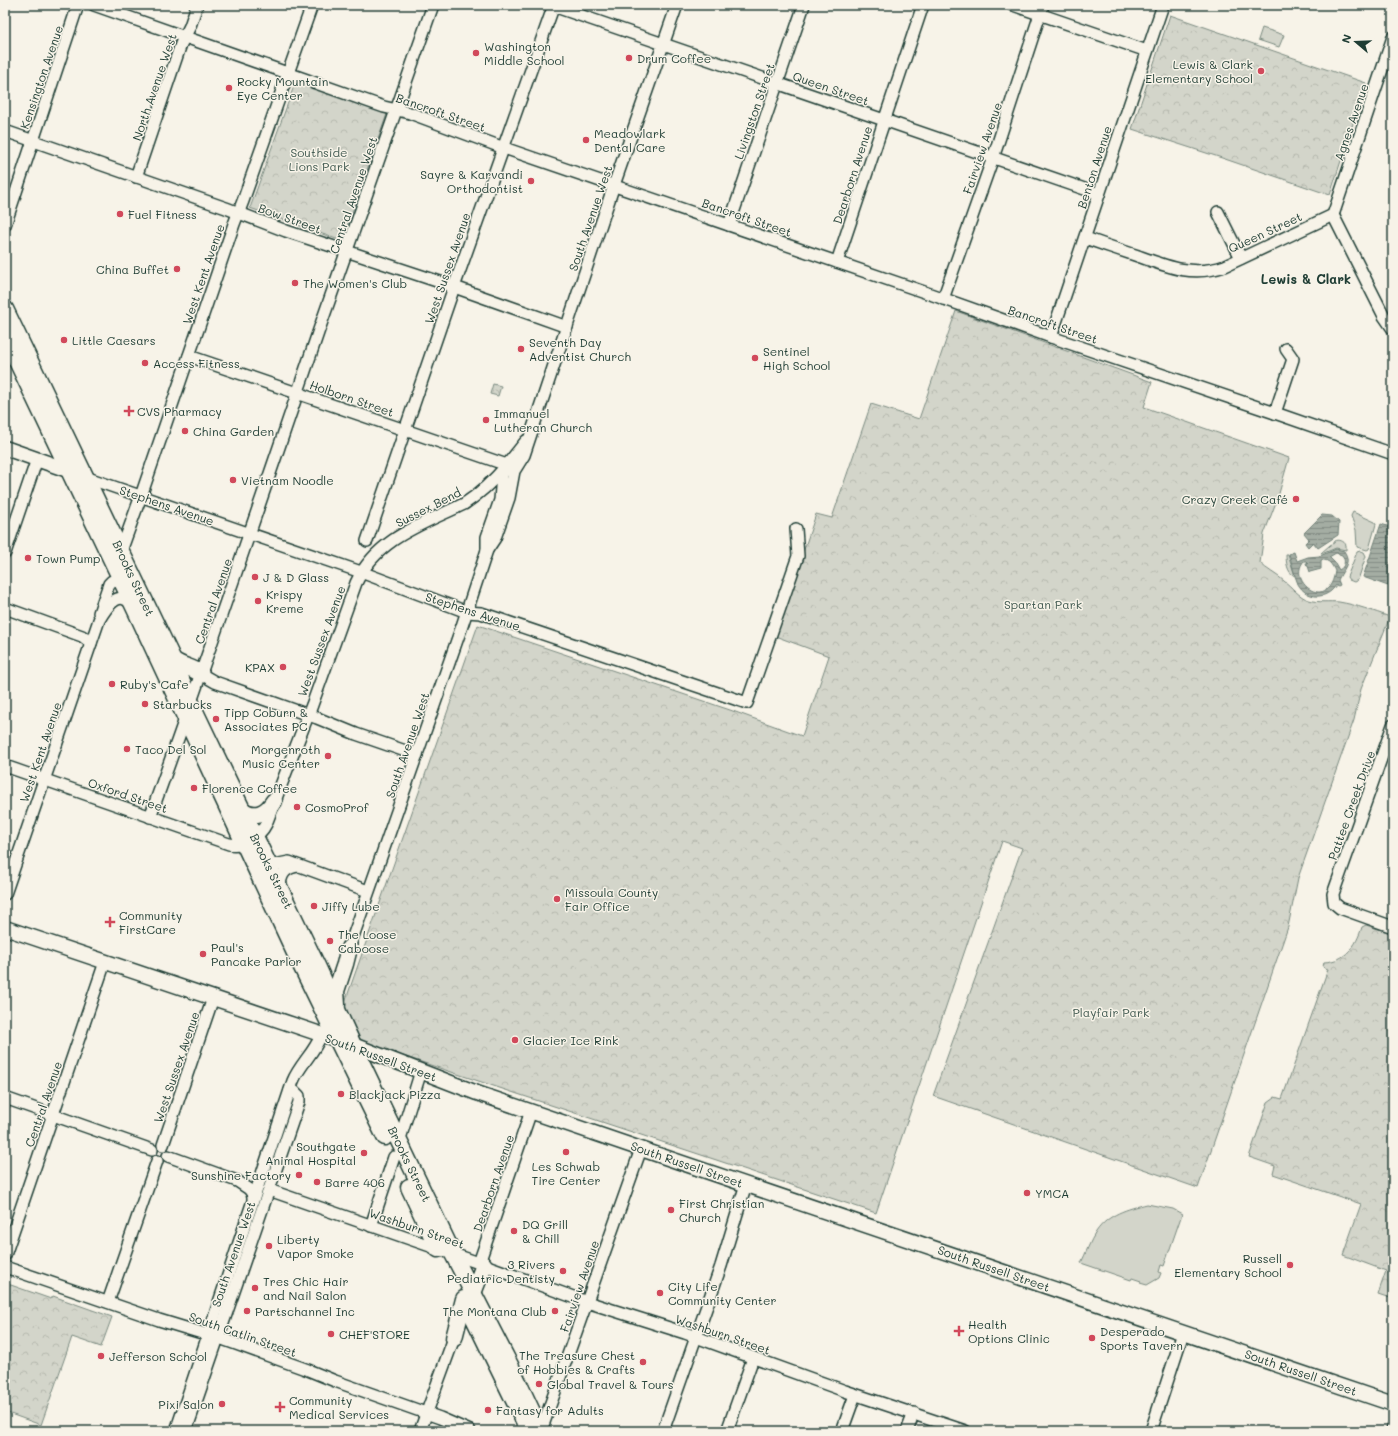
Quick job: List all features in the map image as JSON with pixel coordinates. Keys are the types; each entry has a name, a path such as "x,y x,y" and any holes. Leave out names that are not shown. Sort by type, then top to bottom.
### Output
{"highway":[{"name":"Brooks Street","path":"5,310 173,660 188,710 331,1012 353,1045 397,1150 445,1251 469,1296 511,1367 541,1431"},
{"name":"Brooks Street","path":"5,336 68,470 84,499 136,611 241,809 249,840 266,862 322,969 337,1040 397,1150"},
{"path":"121,579 128,581 140,591"},
{"path":"173,660 178,664 198,670 201,674"},
{"path":"241,809 253,815 260,814 269,809 274,801"},
{"path":"321,1035 323,1027 331,1012 349,948"},
{"path":"322,969 331,970 337,966 349,948"},
{"path":"454,1338 481,1264"},
{"name":"Brooks Street","path":"469,1296 481,1333 529,1431"},
{"path":"454,1338 469,1330 475,1330 481,1333"}],"main road":[{"name":"Stephens Avenue","path":"5,448 85,476"},
{"name":"South Russell Street","path":"5,928 103,968 211,1004 353,1045 462,1087 641,1149 1393,1404"}],"street":[{"name":"Kensington Avenue","path":"5,225 78,5"},
{"name":"Bancroft Street","path":"94,5 384,107 397,109 504,148 944,299 1051,338 1393,454"},
{"name":"North Avenue West","path":"136,177 184,37 190,26 197,5"},
{"name":"West Kent Avenue","path":"121,551 312,5"},
{"name":"Central Avenue West","path":"299,393 320,328 433,5"},
{"name":"South Avenue West","path":"349,948 467,612 487,550 495,538 510,498 514,471 524,455 528,439 614,185 677,5"},
{"name":"Livingston Street","path":"729,225 804,5"},
{"name":"Dearborn Avenue","path":"837,262 923,5"},
{"path":"1013,5 1042,10 1147,51"},
{"name":"Benton Avenue","path":"1051,338 1163,5"},
{"name":"Queen Street","path":"554,6 1099,194"},
{"name":"West Sussex Avenue","path":"382,549 368,538 454,287 554,6"},
{"name":"Fairview Avenue","path":"944,299 1042,10"},
{"name":"Agnes Avenue","path":"1333,215 1393,37"},
{"name":"Bow Street","path":"5,131 239,213 286,231 454,287 567,327"},
{"path":"1218,212 1241,258"},
{"name":"Queen Street","path":"1085,238 1177,270 1196,271 1216,269 1333,215"},
{"path":"1333,215 1384,316 1393,329"},
{"path":"1275,413 1293,359 1286,349"},
{"name":"Holborn Street","path":"189,356 507,465"},
{"name":"Central Avenue","path":"150,817 299,393"},
{"name":"South Avenue West","path":"487,550 487,537 500,500 502,475 507,465 528,439"},
{"path":"5,553 37,459"},
{"name":"Sussex Bend","path":"360,572 368,562 399,535 472,499 494,480 507,465"},
{"name":"Stephens Avenue","path":"85,476 360,572 467,612 481,613 747,703 798,556 796,529"},
{"name":"West Sussex Avenue","path":"249,840 260,833 264,828 360,572"},
{"name":"West Kent Avenue","path":"99,620 100,610 109,584 112,581 121,579"},
{"name":"West Kent Avenue","path":"5,894 99,620 109,604 118,599 129,602 136,611"},
{"path":"5,608 82,636 91,643"},
{"path":"201,674 215,682 308,714 356,734 417,755"},
{"name":"Pattee Creek Drive","path":"1393,725 1333,894 1334,903 1340,908 1393,927"},
{"name":"Oxford Street","path":"5,766 229,844 236,845 249,840"},
{"path":"266,862 274,865 287,862 368,891"},
{"path":"280,889 281,879 284,872 291,867 299,866"},
{"name":"Central Avenue","path":"5,1255 103,968"},
{"name":"West Sussex Avenue","path":"163,1145 211,1004"},
{"name":"South Avenue West","path":"186,1431 253,1198 296,1074 316,1046 321,1035"},
{"path":"372,1226 421,1071"},
{"name":"South Avenue West","path":"176,1431 269,1190 299,1102 299,1096 290,1090"},
{"path":"5,1098 152,1150"},
{"name":"Dearborn Avenue","path":"481,1264 531,1110"},
{"path":"269,1190 265,1184 275,1151 275,1134"},
{"path":"163,1145 168,1150 168,1156 165,1160 157,1161 152,1156 152,1150 155,1146 163,1145"},
{"name":"Fairview Avenue","path":"541,1431 641,1149"},
{"path":"168,1156 237,1181 252,1192 253,1198"},
{"path":"108,1302 157,1161"},
{"path":"237,1181 251,1179 262,1172"},
{"path":"663,1431 721,1266 746,1184"},
{"name":"Washburn Street","path":"269,1190 587,1302 697,1337 856,1395 965,1431"},
{"name":"South Catlin Street","path":"5,1267 199,1333 213,1336 308,1370 335,1382 427,1413 470,1431"},
{"path":"1151,1431 1183,1333"},
{"path":"420,1431 454,1338"},
{"path":"727,1431 753,1358"},
{"path":"842,1431 856,1395"},
{"path":"907,1431 914,1413"}],"green space":[{"name":"Lewis & Clark Elementary School","path":"1170,15 1366,83 1330,195 1132,129"},
{"path":"1262,28 1284,35 1279,47 1258,40"},
{"name":"Southside Lions Park","path":"298,82 387,114 342,241 250,208 294,86"},
{"path":"956,311 1152,382 1144,407 1289,458 1278,497 1264,534 1260,563 1305,599 1346,603 1390,617 1361,689 1354,720 1298,878 1288,927 1198,1188 933,1096 1022,848 1002,841 876,1213 358,1041 345,1014 345,1002 478,625 730,710 802,736 829,656 775,636 816,514 832,518 871,404 919,419"},
{"path":"493,384 501,386 498,396 490,394"},
{"path":"1353,512 1375,522 1376,524 1369,549 1367,550 1357,547 1356,530 1351,516"},
{"path":"1340,540 1344,542 1346,545 1346,550 1336,548 1321,553 1334,543 1335,541"},
{"path":"1357,552 1364,552 1366,556 1358,580 1354,582 1349,580 1347,577"},
{"path":"1286,554 1288,554 1295,576 1292,575 1289,570"},
{"path":"1366,925 1393,934 1393,1299 1378,1294 1386,1271 1343,1255 1361,1204 1273,1174 1275,1166 1249,1157 1268,1102 1275,1097 1282,1099 1328,969 1323,967 1324,962 1338,959 1349,951 1357,940 1362,927"},
{"path":"1147,1204 1173,1209 1182,1214 1164,1266 1161,1265 1159,1272 1161,1273 1159,1278 1147,1285 1132,1278 1131,1280 1081,1263 1094,1236 1106,1221 1125,1210"},
{"path":"5,1283 51,1299 53,1296 112,1317 101,1347 72,1337 41,1425 5,1412"}],"shaded area":[{"path":"1322,515 1332,516 1339,522 1338,535 1318,548 1313,542 1308,547 1305,543 1309,539 1304,533"},
{"path":"1381,524 1393,528 1393,571 1388,586 1363,577"},
{"path":"1336,549 1344,551 1347,563 1338,580 1340,585 1336,585 1328,593 1317,596 1306,593 1298,584 1289,554 1294,552 1297,561 1308,557 1320,556","holes":["1336,553 1342,555 1344,559 1344,565 1339,570 1329,557","1321,560 1328,561 1335,571 1331,584 1325,590 1318,592 1310,590 1304,584 1300,577 1300,569 1304,561 1308,563 1306,563 1310,572 1321,569"]}],"place":[{"name":"Washington Middle School","path":"476,53"},
{"name":"Drum Coffee","path":"629,58"},
{"name":"Lewis & Clark Elementary School","path":"1261,71"},
{"name":"Rocky Mountain Eye Center","path":"229,88"},
{"name":"Meadowlark Dental Care","path":"586,140"},
{"name":"Sayre & Karvandi Orthodontist","path":"531,181"},
{"name":"Fuel Fitness","path":"120,214"},
{"name":"China Buffet","path":"177,269"},
{"name":"The Women's Club","path":"295,283"},
{"name":"Little Caesars","path":"64,340"},
{"name":"Seventh Day Adventist Church","path":"521,349"},
{"name":"Sentinel High School","path":"755,358"},
{"name":"Access Fitness","path":"145,363"},
{"name":"CVS Pharmacy","path":"129,411"},
{"name":"Immanuel Lutheran Church","path":"486,420"},
{"name":"China Garden","path":"185,431"},
{"name":"Vietnam Noodle","path":"233,480"},
{"name":"Crazy Creek Café","path":"1296,499"},
{"name":"Town Pump","path":"28,558"},
{"name":"J & D Glass","path":"255,577"},
{"name":"Krispy Kreme","path":"258,601"},
{"name":"KPAX","path":"283,667"},
{"name":"Ruby's Cafe","path":"112,684"},
{"name":"Starbucks","path":"145,704"},
{"name":"Tipp Coburn & Associates PC","path":"216,719"},
{"name":"Taco Del Sol","path":"127,749"},
{"name":"Morgenroth Music Center","path":"328,756"},
{"name":"Florence Coffee","path":"194,788"},
{"name":"CosmoProf","path":"297,807"},
{"name":"Missoula County Fair Office","path":"557,899"},
{"name":"Jiffy Lube","path":"314,906"},
{"name":"Community FirstCare","path":"110,922"},
{"name":"The Loose Caboose","path":"330,941"},
{"name":"Paul's Pancake Parlor","path":"203,954"},
{"name":"Glacier Ice Rink","path":"515,1040"},
{"name":"Blackjack Pizza","path":"341,1094"},
{"name":"Les Schwab Tire Center","path":"566,1152"},
{"name":"Southgate Animal Hospital","path":"364,1153"},
{"name":"Sunshine Factory","path":"299,1175"},
{"name":"Barre 406","path":"317,1182"},
{"name":"YMCA","path":"1027,1193"},
{"name":"First Christian Church","path":"671,1210"},
{"name":"DQ Grill & Chill","path":"514,1231"},
{"name":"Liberty Vapor Smoke","path":"269,1246"},
{"name":"Russell Elementary School","path":"1290,1265"},
{"name":"3 Rivers Pediatric Dentisty","path":"563,1271"},
{"name":"Tres Chic Hair and Nail Salon","path":"255,1288"},
{"name":"City Life Community Center","path":"660,1293"},
{"name":"Partschannel Inc","path":"247,1311"},
{"name":"The Montana Club","path":"555,1311"},
{"name":"Health Options Clinic","path":"959,1331"},
{"name":"CHEF'STORE","path":"331,1334"},
{"name":"Desperado Sports Tavern","path":"1092,1338"},
{"name":"Jefferson School","path":"101,1356"},
{"name":"The Treasure Chest of Hobbies & Crafts","path":"643,1362"},
{"name":"Global Travel & Tours","path":"539,1384"},
{"name":"Pixi Salon","path":"222,1404"},
{"name":"Community Medical Services","path":"280,1407"},
{"name":"Fantasy for Adults","path":"488,1410"}],"district":[{"name":"Lewis & Clark","path":"1306,278"}],"park label":[{"name":"Spartan Park","path":"1043,604"},
{"name":"Playfair Park","path":"1111,1012"}]}
